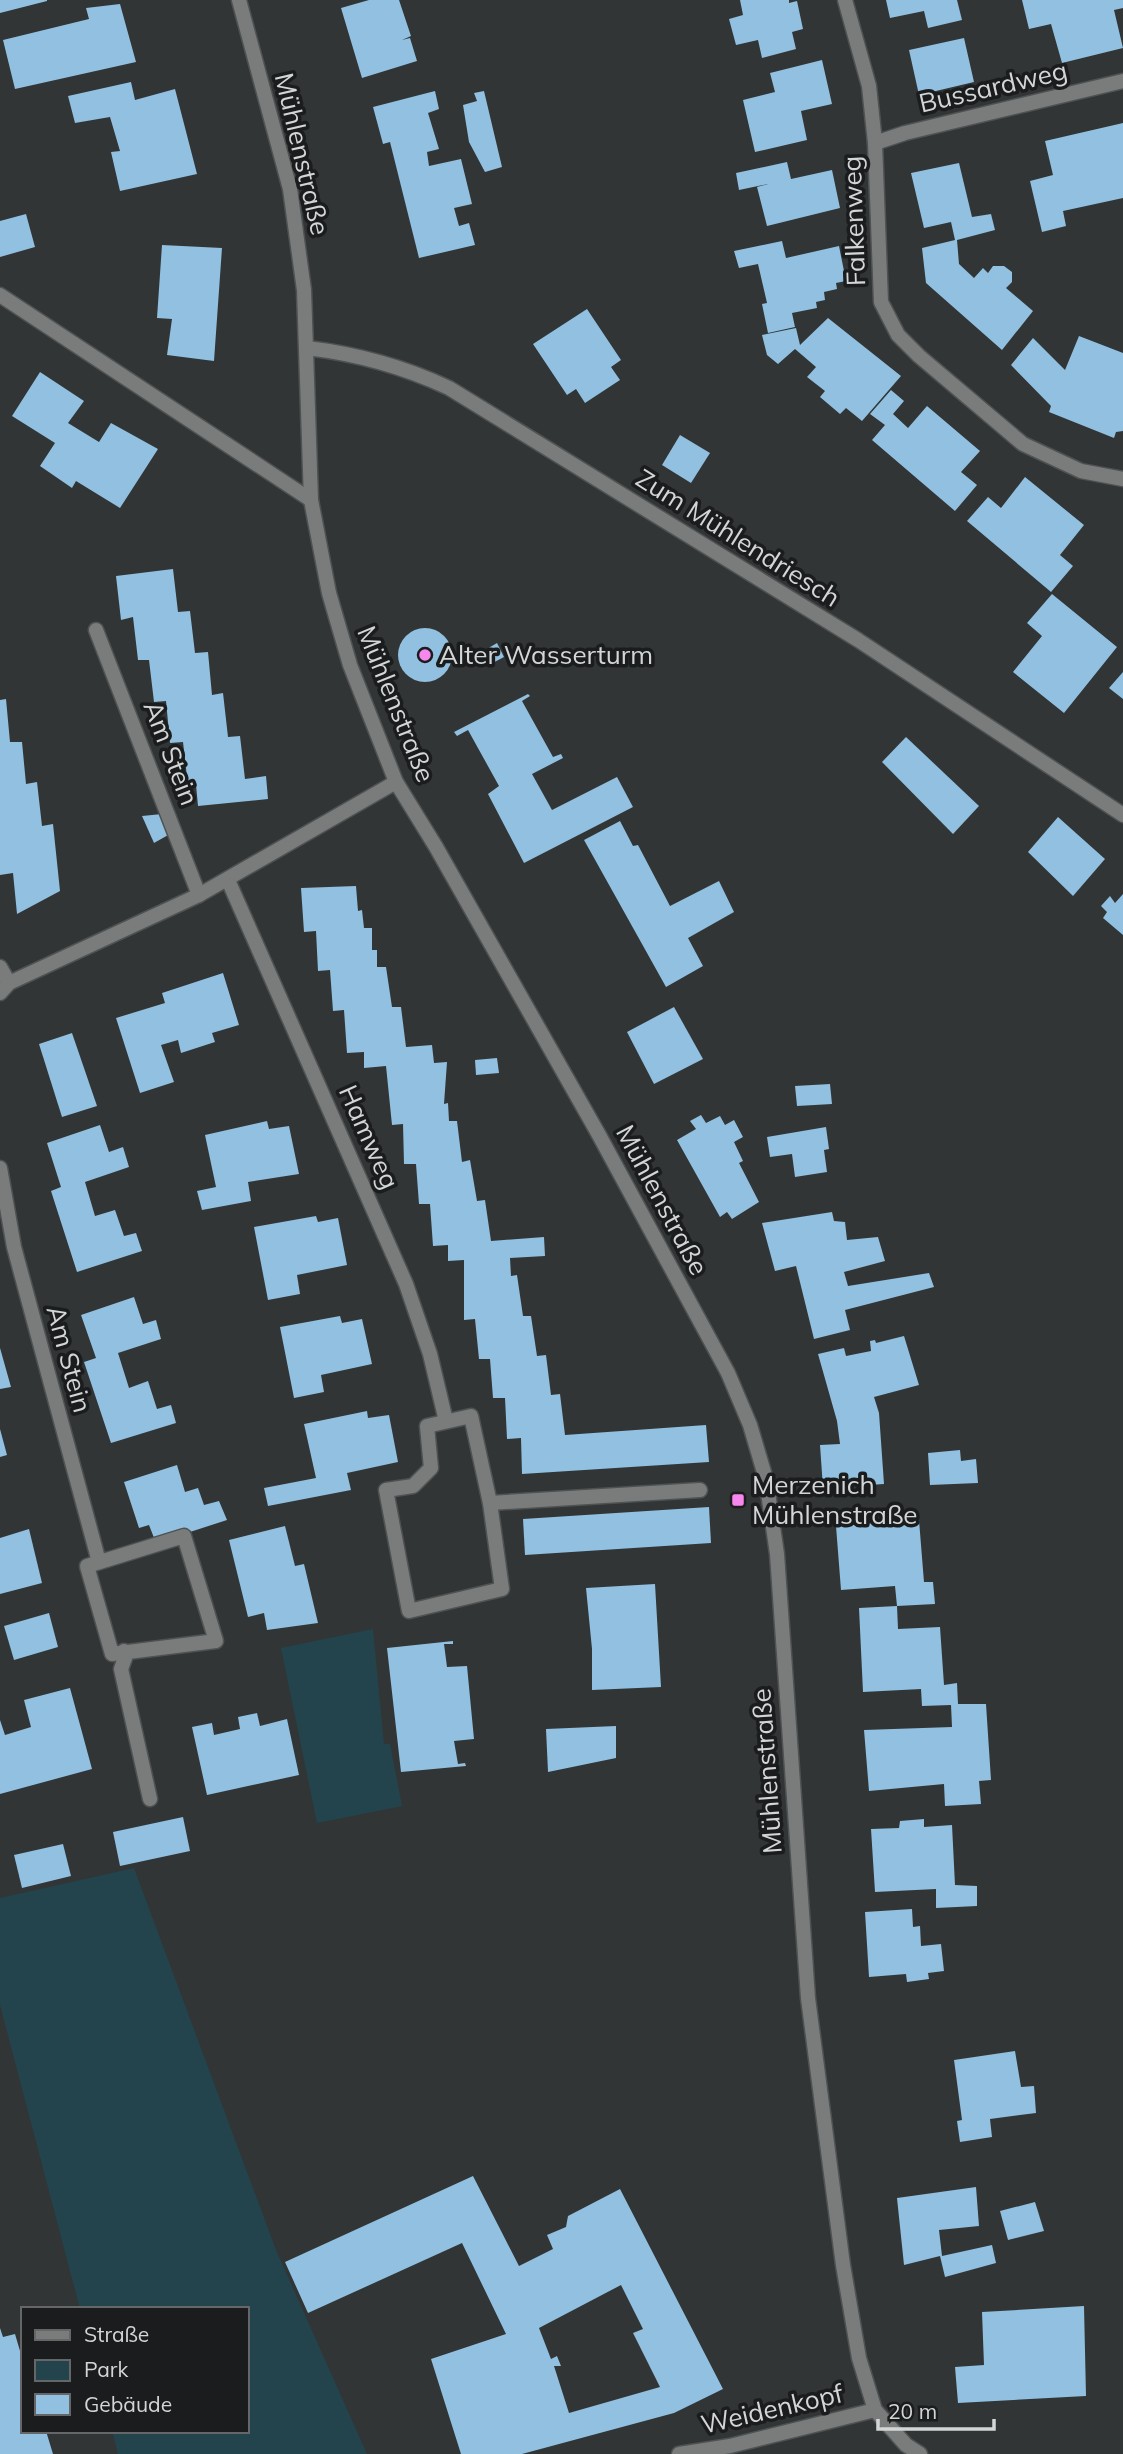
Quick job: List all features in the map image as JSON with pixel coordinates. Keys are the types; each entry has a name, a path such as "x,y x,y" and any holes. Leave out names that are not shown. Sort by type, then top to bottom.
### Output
{"street":[{"name":"Mühlenstraße","path":"239,0 290,189 304,290 310,500 329,593 350,665 396,782 436,847 599,1135 728,1373 750,1425 766,1479 777,1553 808,1998 824,2140 859,2358 875,2410 906,2445 920,2454"},
{"name":"Falkenweg","path":"845,0 869,86 875,143 881,302 898,335 1023,444 1081,471 1123,479"},
{"name":"Bussardweg","path":"875,143 905,133 1123,81"},
{"path":"0,295 310,500"},
{"name":"Zum Mühlendriesch","path":"307,348 354,354 381,361 407,369 449,388 858,639 1123,815"},
{"name":"Am Stein","path":"96,629 199,895"},
{"path":"0,967 4,988 228,880 396,782"},
{"name":"Hamweg","path":"228,880 406,1284 430,1354 446,1421"},
{"name":"Am Stein","path":"0,1168 14,1248 99,1562 87,1566 111,1654 124,1651"},
{"path":"471,1416 491,1503 502,1589 409,1611 386,1490 413,1486 431,1468 427,1426 471,1416"},
{"path":"491,1503 700,1490"},
{"path":"99,1562 184,1536 216,1641 124,1651 121,1669 150,1800"},
{"name":"Weidenkopf","path":"679,2454 730,2446 875,2410"}],"green space":[{"path":"373,1629 384,1744 390,1744 402,1806 317,1823 281,1648"},
{"path":"134,1868 276,2250 367,2454 118,2454 113,2433 248,2433 248,2307 79,2307 0,2005 0,1898"}],"building":[{"path":"0,0 47,0 47,1 0,13"},
{"path":"369,0 399,0 411,36 402,40 410,38 417,61 362,78 341,8"},
{"path":"740,0 789,0 789,3 797,1 803,29 792,32 796,49 762,58 758,40 736,45 729,19 743,15"},
{"path":"886,0 957,0 962,20 928,28 924,11 890,18"},
{"path":"1022,0 1123,0 1123,8 1114,10 1123,48 1062,63 1051,24 1029,29"},
{"path":"120,4 136,62 15,89 3,40 89,19 86,8"},
{"path":"964,38 974,82 919,95 909,50"},
{"path":"822,60 832,104 801,111 807,140 755,152 743,100 775,92 770,73"},
{"path":"131,82 135,100 175,89 197,174 120,191 111,152 120,151 110,117 75,123 68,96"},
{"path":"435,91 439,109 428,113 439,149 427,152 429,166 461,159 472,204 454,208 459,226 469,223 475,245 419,258 390,142 383,144 373,107"},
{"path":"484,91 502,167 485,172 469,142 463,105 477,101 474,93"},
{"path":"1123,123 1123,198 1063,211 1066,226 1042,232 1030,181 1053,175 1045,141"},
{"path":"787,162 791,179 832,170 840,208 767,226 757,187 768,184 739,190 736,173"},
{"path":"959,163 972,217 991,214 995,230 957,240 959,264 974,278 983,268 988,273 993,266 1004,266 1012,272 1012,282 1006,288 1033,311 1002,350 926,283 922,248 955,240 951,222 924,228 911,173"},
{"path":"26,214 35,247 0,257 0,221"},
{"path":"782,241 786,258 839,246 846,281 836,283 837,289 824,292 825,300 816,302 817,308 792,313 795,327 768,333 762,304 767,303 758,264 739,268 734,251"},
{"path":"162,245 222,248 214,361 167,355 172,319 157,318"},
{"path":"587,309 621,360 611,367 620,380 585,403 576,389 567,395 533,344"},
{"path":"828,318 901,376 862,421 846,408 840,414 820,397 825,391 807,377 816,367 795,349 778,364 767,355 762,335 796,328 800,345"},
{"path":"1079,336 1123,353 1123,431 1116,432 1114,438 1049,412 1051,406 1011,365 1033,338 1065,370"},
{"path":"40,372 84,401 68,423 99,442 111,423 158,449 120,508 76,481 72,488 40,466 55,443 12,416"},
{"path":"891,390 904,401 893,414 908,428 927,406 980,451 961,472 977,485 955,511 872,440 885,425 870,414"},
{"path":"680,435 710,453 691,483 662,465"},
{"path":"1025,477 1084,525 1060,555 1073,566 1051,592 967,521 988,497 1001,508"},
{"path":"173,569 178,612 190,611 195,653 208,652 212,695 223,693 228,737 240,736 245,779 266,776 268,799 198,806 196,785 188,786 183,742 170,743 166,701 154,702 149,660 138,660 133,617 121,620 116,576"},
{"path":"1052,594 1117,647 1064,713 1013,672 1042,636 1027,623"},
{"name":"Alter Wasserturm","path":"425,628 444,636 452,655 444,674 425,682 406,674 398,655 406,636"},
{"path":"497,643 504,657 487,666 480,653"},
{"path":"1123,672 1123,699 1109,688"},
{"path":"528,694 530,696 522,701 553,757 561,754 563,758 532,774 552,810 617,777 633,807 524,863 488,794 499,786 468,730 457,736 454,732"},
{"path":"6,699 10,742 22,742 26,784 37,782 42,826 53,824 60,891 17,914 13,873 0,875 0,700"},
{"path":"906,737 979,806 953,834 882,762"},
{"path":"162,814 170,834 154,843 142,816"},
{"path":"1058,817 1105,859 1073,896 1028,852"},
{"path":"620,821 633,846 638,845 670,906 719,881 734,912 688,938 703,966 666,987 584,840"},
{"path":"356,886 358,911 362,910 364,928 372,928 372,950 377,950 377,967 386,967 392,1007 401,1007 406,1047 432,1045 434,1063 447,1062 444,1104 448,1103 449,1121 457,1121 462,1162 470,1160 477,1201 485,1200 491,1241 544,1237 545,1256 510,1258 511,1276 517,1275 523,1316 531,1316 537,1356 546,1355 551,1395 560,1394 565,1435 706,1425 709,1462 522,1474 521,1438 507,1439 505,1398 493,1398 490,1359 479,1359 475,1319 464,1320 464,1260 448,1261 448,1245 433,1246 430,1204 419,1204 416,1164 404,1164 403,1124 392,1125 386,1066 364,1068 364,1052 347,1053 344,1010 333,1011 330,970 318,971 316,931 304,932 301,888"},
{"path":"1123,894 1123,935 1103,918 1107,912 1101,906 1110,896 1115,903"},
{"path":"223,973 239,1025 212,1033 215,1042 181,1053 178,1040 161,1045 174,1082 140,1093 116,1018 165,1003 162,993"},
{"path":"674,1007 703,1059 654,1084 627,1032"},
{"path":"72,1033 97,1106 62,1117 39,1044"},
{"path":"497,1058 499,1073 476,1075 475,1060"},
{"path":"830,1084 832,1104 797,1106 795,1086"},
{"path":"701,1115 706,1123 720,1116 725,1125 734,1120 743,1137 734,1142 743,1161 739,1163 759,1202 732,1219 727,1212 720,1217 677,1140 696,1129 690,1121"},
{"path":"267,1121 269,1129 289,1126 299,1174 248,1182 251,1201 202,1210 197,1191 216,1187 205,1135"},
{"path":"100,1125 109,1152 123,1147 129,1167 85,1182 95,1216 115,1210 124,1236 136,1233 142,1251 77,1272 51,1191 61,1187 47,1143"},
{"path":"826,1127 829,1149 824,1150 827,1172 795,1177 792,1154 770,1157 767,1137"},
{"path":"832,1212 834,1221 845,1222 847,1240 878,1237 885,1261 844,1272 848,1286 929,1273 934,1287 845,1310 850,1330 814,1339 796,1266 775,1271 762,1223"},
{"path":"316,1216 318,1222 338,1218 347,1265 297,1275 300,1294 268,1300 254,1227"},
{"path":"134,1297 143,1324 156,1320 161,1339 118,1353 129,1388 148,1381 157,1409 171,1405 176,1423 111,1443 84,1362 96,1358 81,1315"},
{"path":"340,1316 342,1323 362,1319 372,1364 321,1375 324,1392 294,1398 280,1327"},
{"path":"904,1336 919,1385 874,1397 879,1413 884,1484 823,1488 820,1445 840,1444 837,1421 818,1354 844,1348 846,1356 871,1351 870,1341 875,1340 876,1343"},
{"path":"0,1348 11,1387 0,1389"},
{"path":"367,1411 368,1418 389,1415 398,1462 347,1473 351,1490 268,1506 264,1488 316,1478 304,1424"},
{"path":"0,1429 7,1455 0,1457"},
{"path":"960,1450 961,1461 976,1459 978,1483 930,1485 928,1453"},
{"path":"177,1465 185,1492 198,1488 204,1505 219,1501 227,1520 156,1543 149,1525 139,1528 124,1482"},
{"path":"709,1507 711,1543 525,1555 523,1519"},
{"path":"919,1520 924,1582 933,1582 935,1604 897,1606 895,1586 841,1590 836,1526"},
{"path":"285,1526 295,1566 304,1564 318,1623 267,1630 264,1613 248,1617 229,1540"},
{"path":"29,1529 42,1583 0,1594 0,1538"},
{"path":"655,1584 661,1687 592,1690 592,1649 586,1588"},
{"path":"897,1606 898,1629 940,1627 944,1685 957,1683 958,1704 986,1704 991,1780 979,1781 981,1804 945,1806 944,1784 869,1791 864,1730 952,1727 951,1705 922,1706 921,1689 863,1692 859,1608"},
{"path":"49,1613 58,1647 14,1660 4,1626"},
{"path":"453,1641 453,1644 444,1644 447,1667 467,1666 474,1739 454,1741 458,1764 465,1763 466,1766 401,1772 387,1648"},
{"path":"70,1688 92,1769 0,1794 0,1720 5,1735 31,1727 24,1700"},
{"path":"257,1713 260,1726 287,1719 299,1775 207,1795 192,1727 212,1723 214,1735 240,1729 238,1717"},
{"path":"616,1726 616,1758 548,1772 546,1729"},
{"path":"183,1817 190,1851 120,1866 113,1832"},
{"path":"924,1819 924,1827 952,1825 955,1885 977,1886 977,1906 936,1908 936,1889 875,1892 871,1829 899,1828 900,1821"},
{"path":"63,1844 71,1876 22,1888 14,1855"},
{"path":"912,1909 913,1927 920,1926 921,1946 941,1944 944,1971 928,1973 929,1979 907,1982 906,1974 869,1977 865,1912"},
{"path":"1015,2051 1021,2087 1034,2086 1036,2113 990,2119 992,2137 960,2142 957,2121 962,2120 954,2060"},
{"path":"473,2176 519,2266 553,2249 547,2235 566,2227 568,2216 620,2189 723,2389 674,2413 522,2454 461,2454 431,2359 506,2334 462,2243 308,2313 285,2262","holes":["621,2285 643,2329 633,2333 660,2387 569,2413 554,2366 561,2366 557,2356 551,2359 539,2328"]},
{"path":"976,2187 979,2226 939,2230 942,2256 992,2245 996,2263 945,2277 940,2256 904,2265 897,2198"},
{"path":"1035,2202 1044,2231 1008,2240 1000,2211"},
{"path":"1084,2306 1086,2396 958,2403 955,2367 984,2365 982,2312"},
{"path":"0,2328 3,2337 15,2334 21,2354 21,2433 47,2433 53,2454 0,2454"}],"place":[{"name":"Alter Wasserturm","path":"425,655"},
{"name":"Merzenich Mühlenstraße","path":"738,1500"}]}
